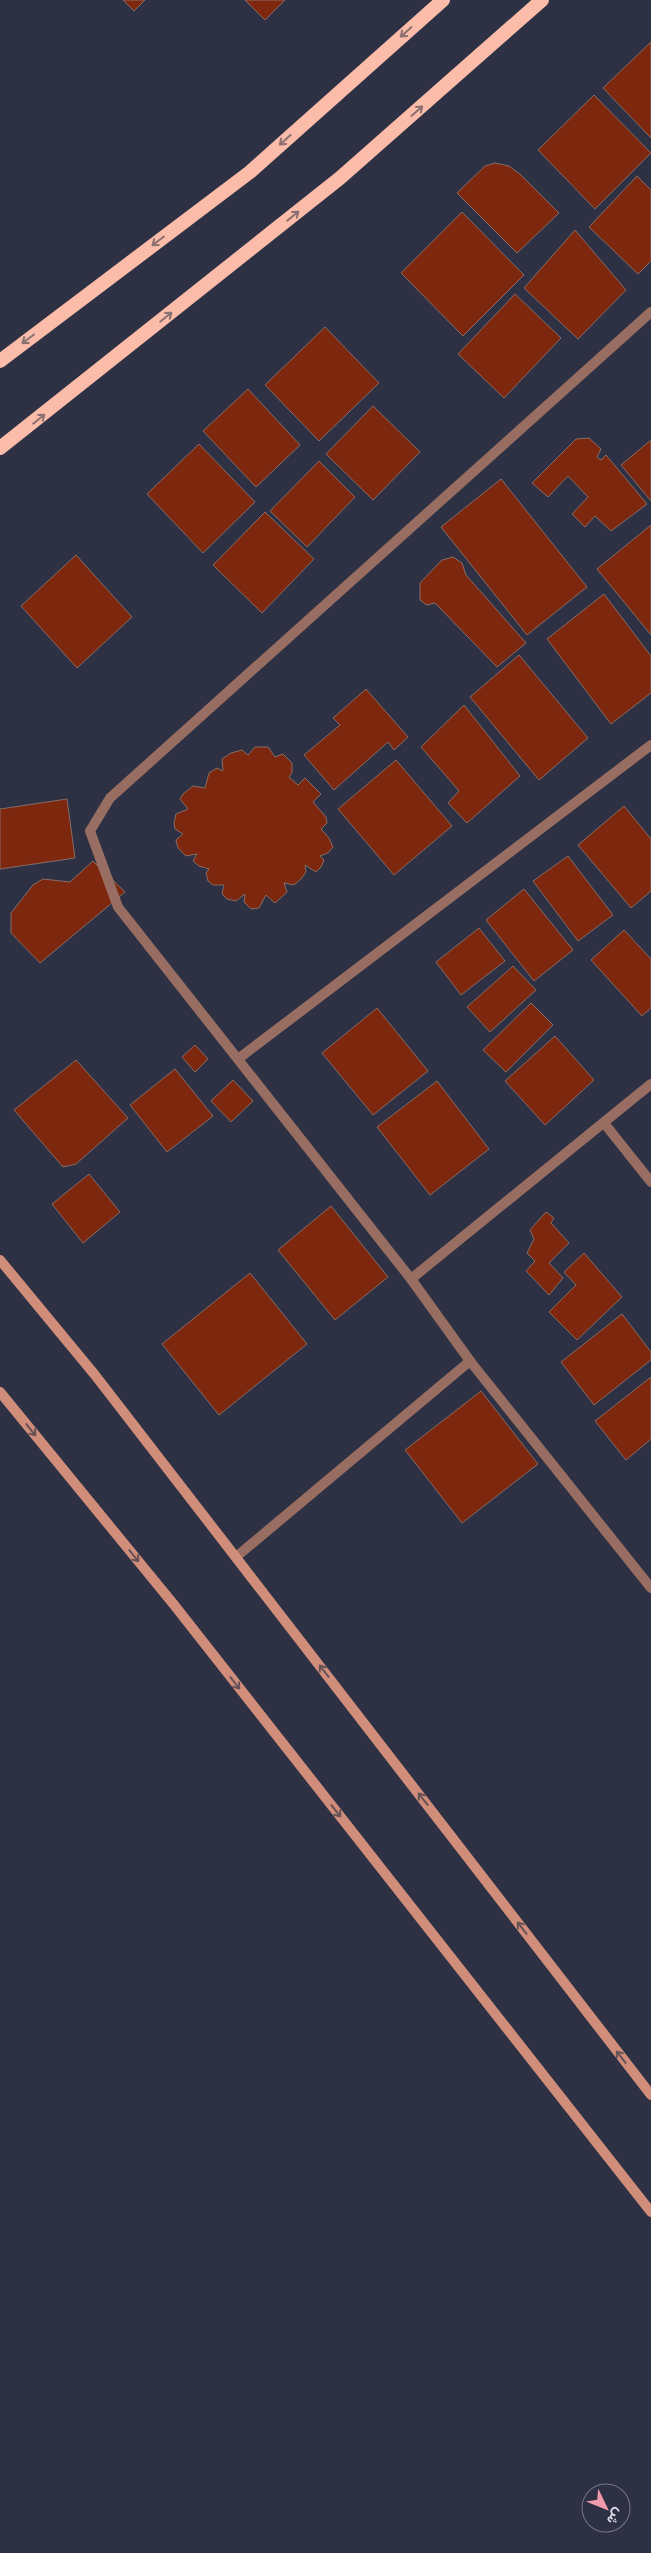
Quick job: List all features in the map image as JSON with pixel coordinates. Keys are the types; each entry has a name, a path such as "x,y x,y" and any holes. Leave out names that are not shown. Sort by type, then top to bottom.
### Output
{"highway":[{"path":"0,361 250,172 443,0"},
{"path":"0,448 340,178 542,0"}],"main road":[{"path":"0,1260 95,1375 651,2095"},
{"path":"0,1392 174,1606 651,2212"}],"street":[{"path":"651,312 110,798 90,831 118,907 411,1279 470,1361 651,1588"},
{"path":"238,1060 651,745"},
{"path":"411,1279 651,1084"},
{"path":"604,1123 651,1182"},
{"path":"236,1557 470,1361"}],"building":[{"path":"123,0 145,0 134,11"},
{"path":"245,0 285,0 265,20"},
{"path":"651,42 651,138 603,88"},
{"path":"594,95 651,153 595,209 538,150"},
{"path":"495,163 509,166 521,175 559,213 517,253 457,193 485,166"},
{"path":"637,176 651,190 651,261 638,274 589,227"},
{"path":"462,212 524,275 463,336 401,273"},
{"path":"575,230 626,290 578,339 524,288"},
{"path":"515,294 561,338 504,398 458,354"},
{"path":"325,327 379,383 319,441 265,385"},
{"path":"248,389 300,445 256,487 203,431"},
{"path":"373,406 420,452 373,500 326,454"},
{"path":"589,438 601,449 597,457 601,460 606,455 647,504 611,531 595,516 585,527 572,514 588,497 568,476 548,497 532,483 576,439"},
{"path":"651,440 651,501 621,465"},
{"path":"199,444 255,502 203,553 147,494"},
{"path":"319,461 355,497 307,547 270,511"},
{"path":"501,479 587,587 527,635 441,527"},
{"path":"265,512 314,559 262,613 213,565"},
{"path":"651,525 651,635 597,569"},
{"path":"76,555 132,617 77,668 21,606"},
{"path":"453,557 462,563 466,575 526,643 497,667 435,603 427,605 420,600 420,583 442,560"},
{"path":"604,594 651,656 651,693 611,724 547,639"},
{"path":"519,655 588,738 539,780 470,697"},
{"path":"366,689 408,737 394,750 388,742 334,790 304,755 340,725 333,718"},
{"path":"464,705 520,776 467,823 448,803 459,791 421,747"},
{"path":"255,747 268,747 275,757 283,754 292,763 292,773 289,777 298,785 305,778 321,794 313,802 326,817 327,823 321,829 329,838 333,847 328,853 320,856 324,860 316,872 305,865 306,872 294,885 284,883 287,892 275,903 266,895 259,908 251,909 244,902 245,894 236,901 227,899 222,894 224,885 213,885 208,881 206,873 209,869 199,866 193,861 197,854 186,856 178,848 176,840 183,834 175,829 174,823 176,814 188,809 180,799 183,794 193,786 205,788 209,773 217,768 223,771 222,759 231,753 242,750 248,755"},
{"path":"396,760 452,826 394,875 338,809"},
{"path":"67,799 75,858 0,869 0,809"},
{"path":"624,806 651,839 651,891 631,908 578,845"},
{"path":"568,856 613,915 578,941 533,881"},
{"path":"93,861 125,892 40,963 11,933 11,913 33,885 43,879 70,882"},
{"path":"524,889 573,950 534,981 486,920"},
{"path":"479,928 505,961 461,995 436,962"},
{"path":"624,930 651,959 651,1008 642,1016 591,960"},
{"path":"513,966 536,990 490,1032 467,1007"},
{"path":"531,1003 553,1025 506,1072 483,1050"},
{"path":"377,1008 428,1071 373,1115 322,1053"},
{"path":"555,1036 594,1080 545,1125 505,1081"},
{"path":"195,1045 208,1059 195,1072 182,1057"},
{"path":"76,1060 128,1118 76,1164 63,1167 14,1110"},
{"path":"175,1069 213,1116 167,1152 130,1105"},
{"path":"233,1080 253,1101 231,1122 211,1101"},
{"path":"437,1081 489,1149 430,1195 377,1127"},
{"path":"89,1174 120,1212 83,1243 52,1204"},
{"path":"331,1206 388,1277 335,1320 278,1250"},
{"path":"546,1212 554,1218 551,1223 569,1243 549,1263 563,1278 549,1295 526,1271 535,1261 527,1253 534,1239 530,1230"},
{"path":"584,1253 622,1297 577,1340 549,1312 576,1285 564,1272"},
{"path":"250,1273 307,1344 219,1415 162,1344"},
{"path":"622,1314 651,1352 651,1360 594,1405 561,1362"},
{"path":"651,1377 651,1439 626,1460 595,1421"},
{"path":"481,1391 538,1464 462,1523 405,1450"}]}
